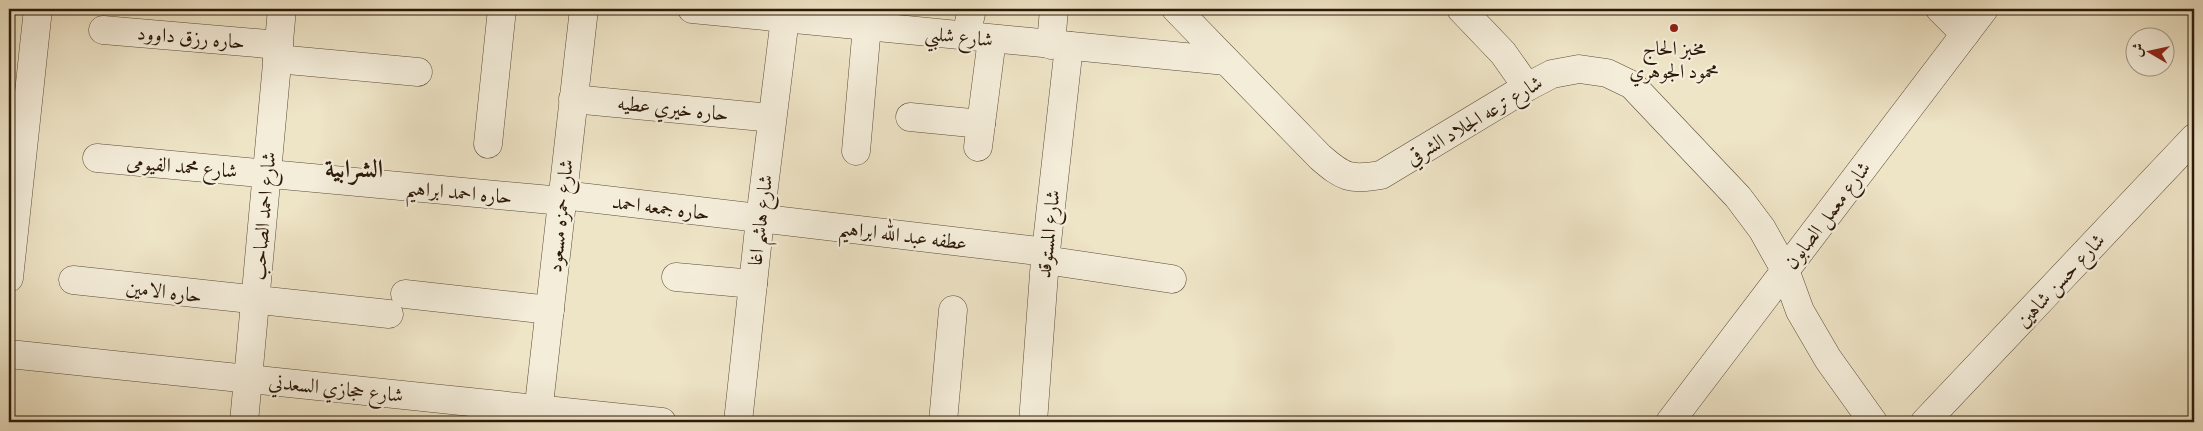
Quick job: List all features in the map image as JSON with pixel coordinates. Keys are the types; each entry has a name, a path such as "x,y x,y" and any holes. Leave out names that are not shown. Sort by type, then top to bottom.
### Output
{"street":[{"path":"9,278 19,88 38,9"},
{"name":"شارع احمد الصاحب","path":"244,422 282,9"},
{"path":"488,144 502,9"},
{"name":"شارع حمزه مسعود","path":"537,416 584,9"},
{"name":"شارع شلبي","path":"692,9 874,21 979,38 1226,61"},
{"path":"910,117 979,136 979,38 972,9"},
{"name":"شارع المستوقد","path":"1032,422 1060,46 1054,9"},
{"name":"شارع ترعه الجلاد الشرقي","path":"1176,9 1320,158 1338,173 1360,178 1381,175 1527,87 1552,74 1579,69 1607,73 1632,85 1738,197 1762,229 1785,270 1800,311 1828,360 1873,422"},
{"path":"1461,9 1503,53 1527,87"},
{"path":"1940,9 1965,34"},
{"name":"شارع معمل الصابون","path":"1670,422 1984,9"},
{"name":"شارع هاشم اغا","path":"738,422 772,118 780,15"},
{"path":"856,151 874,21"},
{"name":"حاره رزق داوود","path":"103,30 418,72"},
{"name":"حاره خيري عطيه","path":"573,99 772,118"},
{"name":"شارع حسن شاهين","path":"1925,422 2194,138"},
{"name":"شارع محمد الفيومى","path":"97,158 267,173"},
{"name":"حاره احمد ابراهيم","path":"267,173 562,198"},
{"name":"حاره جمعه احمد","path":"562,198 760,219"},
{"name":"عطفه عبد الله ابراهيم","path":"760,219 1045,256 1172,279"},
{"path":"676,277 753,284"},
{"name":"حاره الامين","path":"73,280 255,301 550,310"},
{"path":"943,422 953,310"},
{"name":"شارع حجازي السعدني","path":"9,354 248,378 537,416 662,422"}],"place":[{"name":"مخبز الحاج محمود الجوهري","path":"1674,28"}],"district":[{"name":"الشرابية","path":"354,168"}]}
